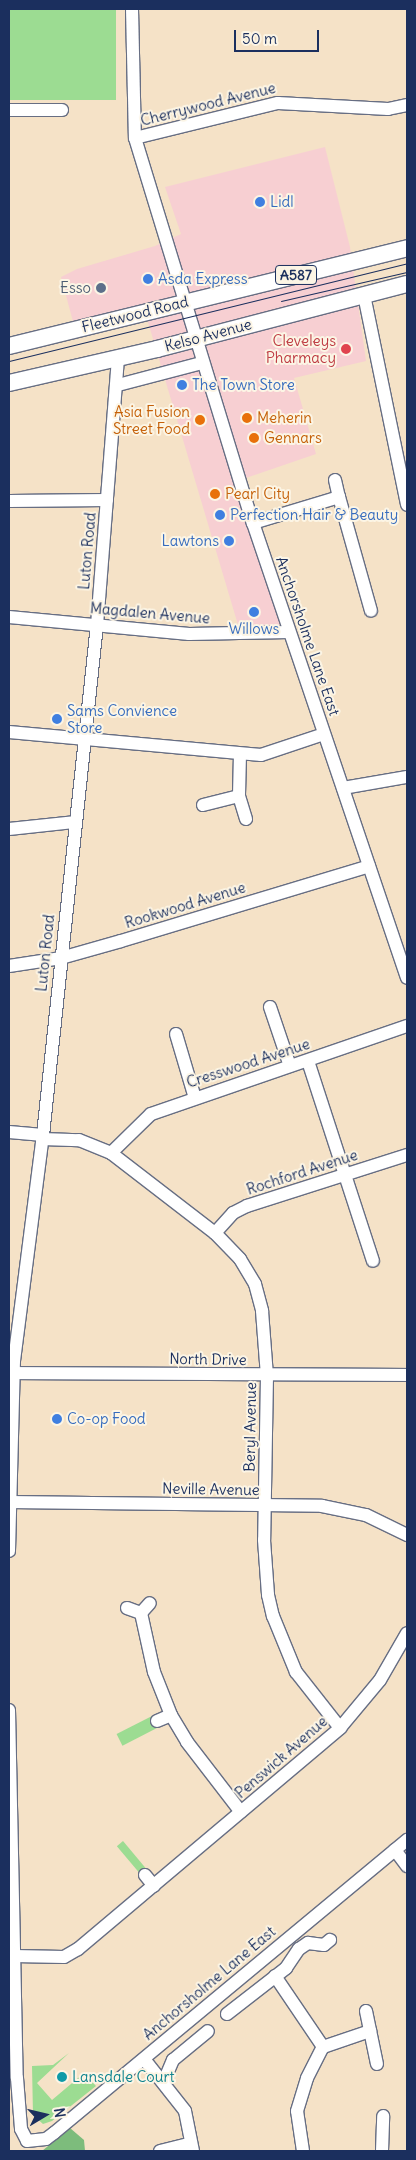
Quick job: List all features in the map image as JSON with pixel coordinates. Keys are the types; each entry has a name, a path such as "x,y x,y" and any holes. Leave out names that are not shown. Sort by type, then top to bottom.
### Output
{"main road":[{"name":"Fleetwood Road","path":"9,346 407,248"},
{"name":"Kelso Avenue","path":"9,383 118,358 407,284"}],"street":[{"name":"Anchorsholme Lane East","path":"132,9 135,138 202,363 253,523 407,978"},
{"name":"Cherrywood Avenue","path":"135,138 278,102 388,109 407,105"},
{"path":"9,110 62,110"},
{"path":"364,295 407,505"},
{"name":"Luton Road","path":"9,1551 11,1373 24,1264 43,1137 74,822 97,625 118,385 118,358"},
{"name":"Kelso Avenue","path":"118,385 202,363"},
{"path":"335,480 372,611"},
{"path":"253,523 339,497"},
{"path":"9,501 107,500"},
{"name":"Magdalen Avenue","path":"9,617 189,634 289,632"},
{"path":"9,732 240,754 272,753 324,734"},
{"path":"240,754 239,796 246,819"},
{"path":"343,788 407,777"},
{"path":"203,805 239,796"},
{"path":"9,829 74,822"},
{"name":"Rookwood Avenue","path":"9,966 61,958 369,866"},
{"path":"270,1007 290,1066"},
{"name":"Cresswood Avenue","path":"111,1153 151,1114 407,1026"},
{"path":"176,1034 194,1098"},
{"path":"308,1061 373,1261"},
{"name":"Beryl Avenue","path":"9,1132 79,1140 111,1153 215,1233 240,1259 254,1284 262,1312 267,1376 265,1576 273,1616 296,1672 340,1728"},
{"name":"Rochford Avenue","path":"215,1233 233,1213 247,1206 407,1155"},
{"name":"North Drive","path":"11,1373 267,1376 407,1375"},
{"name":"Neville Avenue","path":"9,1502 305,1505 346,1510 407,1535"},
{"path":"141,1613 150,1602"},
{"path":"127,1608 141,1613"},
{"path":"141,1613 154,1672 171,1715 187,1742 241,1812"},
{"name":"Penswick Avenue","path":"14,1956 64,1957 72,1954 340,1728 380,1680 407,1633"},
{"path":"9,1710 19,2106 21,2129 26,2146"},
{"path":"157,1721 171,1715"},
{"name":"Anchorsholme Lane East","path":"26,2146 46,2139 54,2133 407,1840"},
{"path":"395,1850 407,1866"},
{"path":"145,1875 154,1886"},
{"path":"227,2014 286,1968 295,1952 308,1943 324,1945 330,1940"},
{"path":"276,1976 323,2047"},
{"path":"366,2011 377,2064"},
{"path":"164,2081 173,2060 208,2031"},
{"path":"303,2151 297,2112 307,2078 323,2047 370,2031"},
{"path":"144,2059 164,2081 185,2111 192,2147 160,2151"},
{"path":"382,2151 383,2116"}],"shaded area":[{"path":"325,147 350,247 366,361 294,378 316,454 240,480 289,632 241,635 145,312 75,329 61,277 77,269 155,246 181,234 165,187"}],"green space":[{"path":"9,9 116,9 116,100 9,100"},
{"path":"154,1715 160,1727 122,1746 117,1734"},
{"path":"123,1841 148,1871 142,1876 117,1846"},
{"path":"69,2053 37,2083 52,2100 84,2073 96,2086 52,2121 43,2124 33,2115 32,2066 53,2065"},
{"path":"70,2128 84,2140 85,2151 42,2151"}],"tram line":[{"path":"9,361 407,263"},
{"path":"281,301 407,272"}],"place":[{"name":"Lidl","path":"260,202"},
{"name":"Asda Express","path":"148,279"},
{"name":"Esso","path":"101,288"},
{"name":"Cleveleys Pharmacy","path":"346,349"},
{"name":"The Town Store","path":"182,385"},
{"name":"Meherin","path":"247,418"},
{"name":"Asia Fusion Street Food","path":"200,420"},
{"name":"Gennars","path":"254,438"},
{"name":"Pearl City","path":"215,494"},
{"name":"Perfection Hair & Beauty","path":"220,515"},
{"name":"Lawtons","path":"229,541"},
{"name":"Willows","path":"254,612"},
{"name":"Sams Convience Store","path":"57,719"},
{"name":"Co-op Food","path":"57,1419"},
{"name":"Lansdale Court","path":"62,2077"}]}
